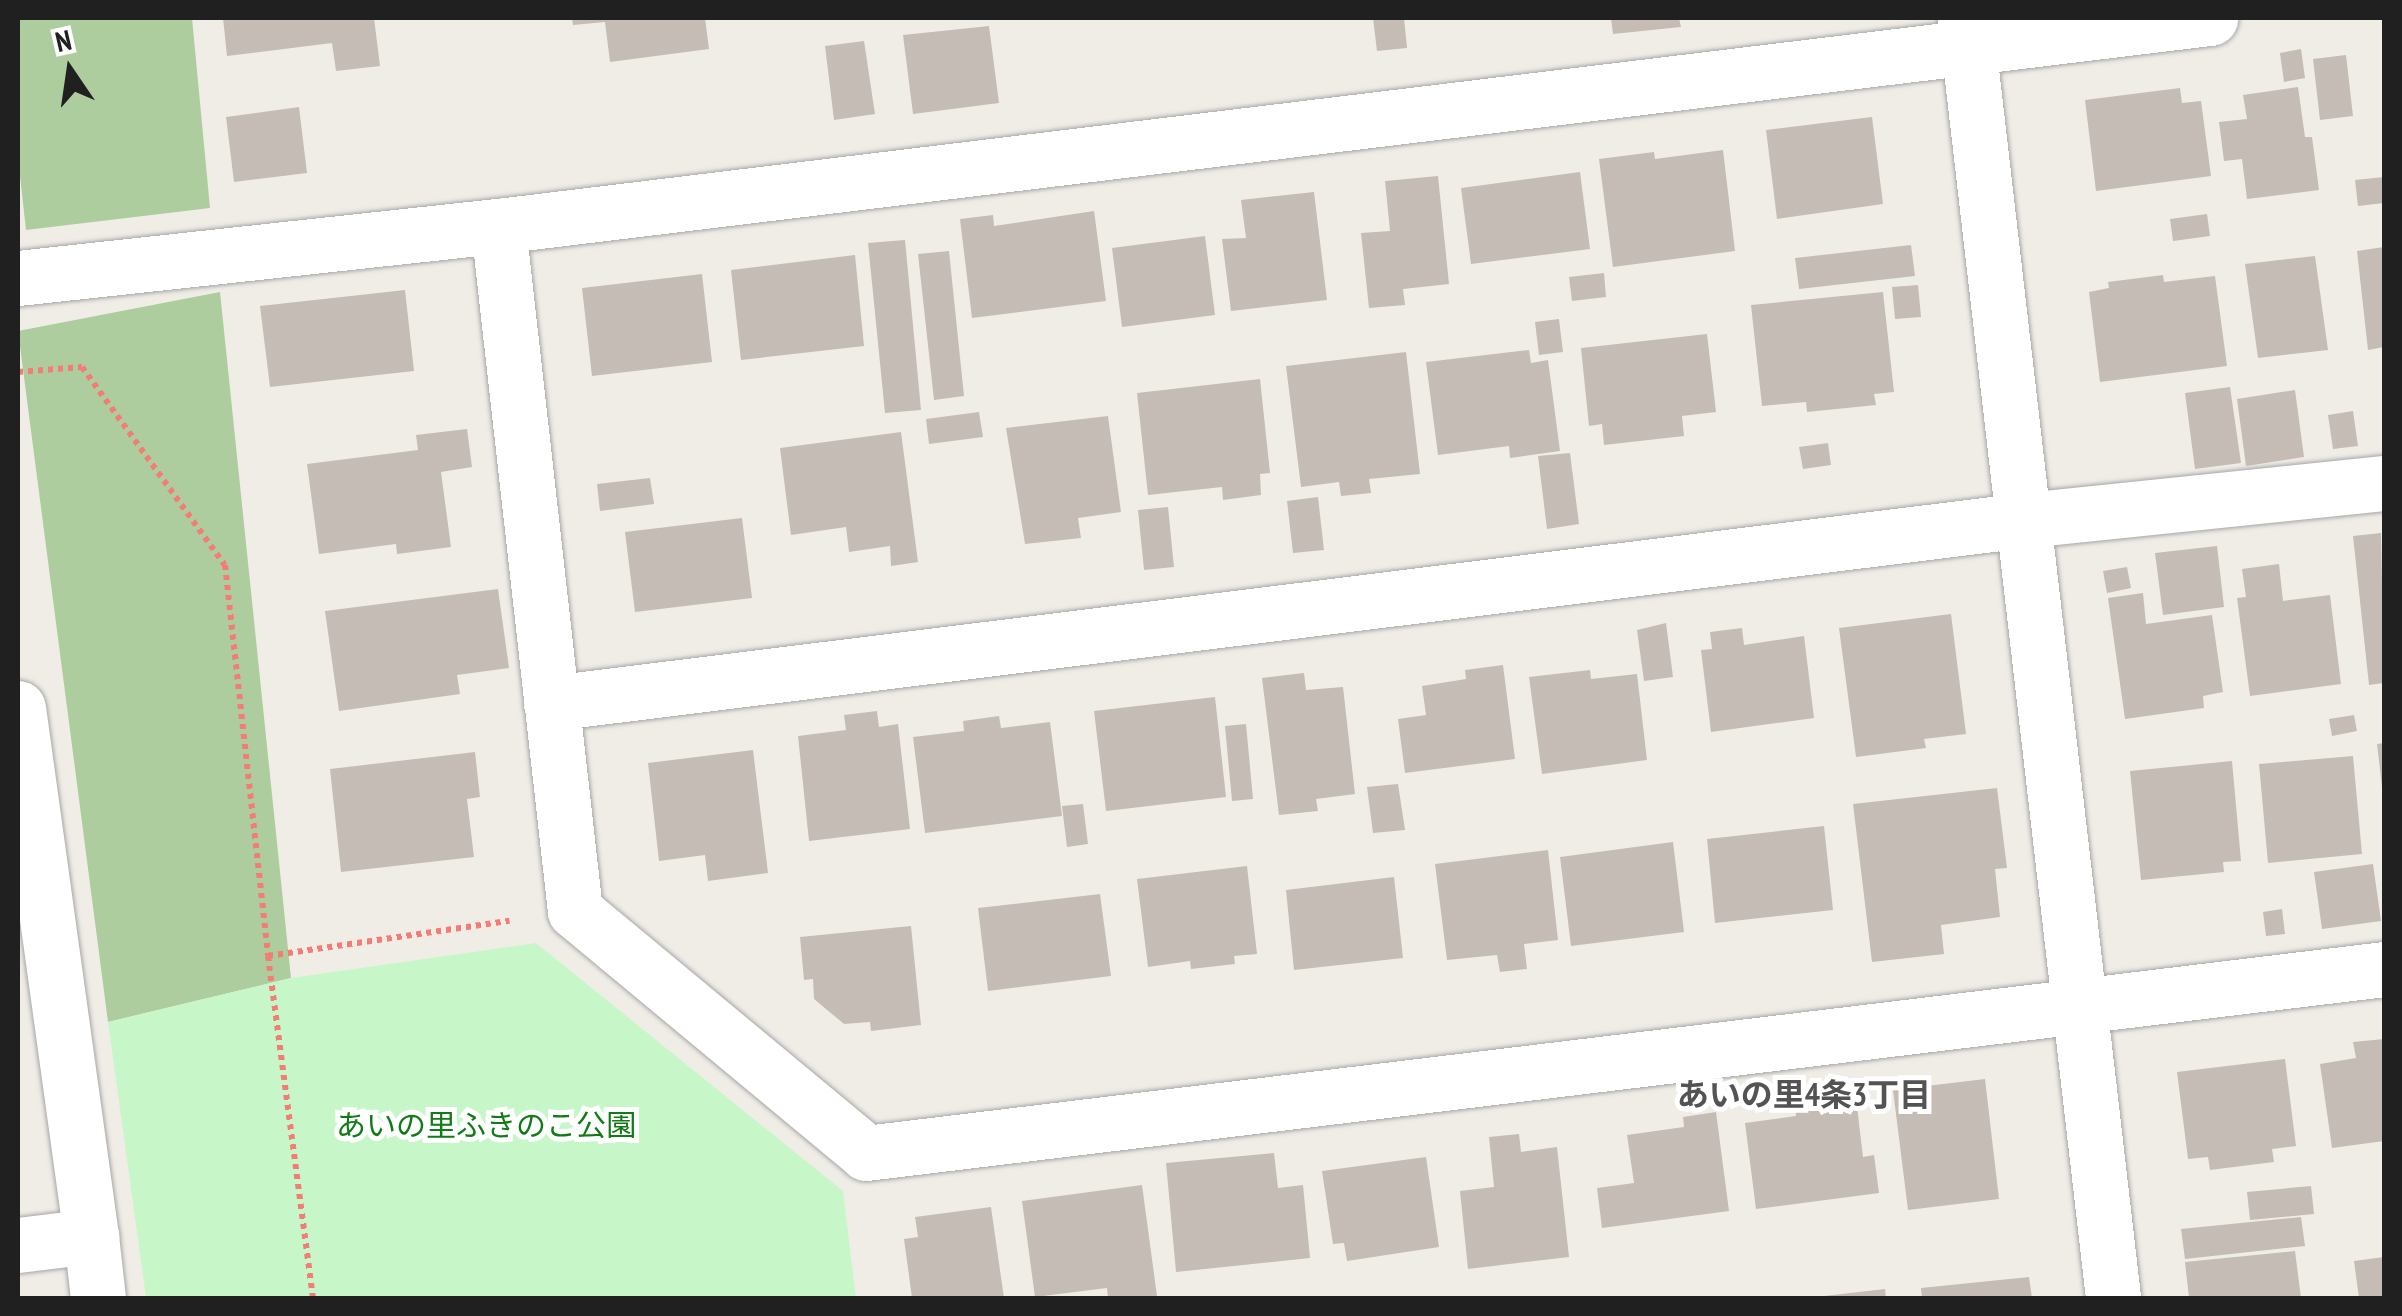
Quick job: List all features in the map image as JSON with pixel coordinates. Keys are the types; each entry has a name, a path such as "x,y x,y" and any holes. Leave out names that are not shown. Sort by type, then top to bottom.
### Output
{"street":[{"path":"18,278 498,226 1967,31 2210,18"},
{"path":"1967,31 2112,1298"},
{"path":"498,226 575,912 866,1153 2384,969"},
{"path":"551,703 2025,520 2384,483"},
{"path":"18,708 98,1298"},
{"path":"18,1244 90,1236"}],"path":[{"path":"18,372 82,368 225,564 268,956 313,1298"},
{"path":"268,956 575,912"}],"green space":[{"path":"18,18 192,18 210,208 26,230 18,158"},
{"path":"220,292 291,978 108,1022 18,331"},
{"name":"あいの里ふきのこ公園","path":"536,943 843,1191 856,1298 146,1298 108,1022 291,978"}],"building":[{"path":"223,18 374,18 380,66 336,71 332,43 227,56"},
{"path":"572,18 705,18 709,49 610,62 605,22 573,25"},
{"path":"1373,18 1404,18 1407,48 1377,51"},
{"path":"1611,18 1679,18 1681,27 1613,34"},
{"path":"989,26 999,103 913,114 903,35"},
{"path":"864,41 875,114 834,120 825,46"},
{"path":"2301,49 2305,78 2284,82 2280,53"},
{"path":"2346,55 2353,116 2320,120 2313,59"},
{"path":"2298,87 2305,137 2312,137 2319,190 2247,199 2242,159 2224,161 2219,122 2247,119 2243,95"},
{"path":"2180,88 2182,103 2201,101 2211,176 2096,191 2085,100"},
{"path":"299,107 307,173 234,182 226,117"},
{"path":"1872,117 1883,204 1777,219 1766,130"},
{"path":"1723,150 1735,251 1613,267 1599,159 1654,152 1655,159"},
{"path":"1580,172 1590,249 1471,264 1461,188"},
{"path":"1438,176 1449,284 1403,289 1405,305 1369,308 1361,233 1390,231 1385,181"},
{"path":"2384,177 2384,203 2358,206 2355,180"},
{"path":"1314,192 1327,300 1231,311 1222,239 1246,238 1241,200"},
{"path":"1094,211 1106,301 972,318 960,219 993,215 994,226"},
{"path":"2207,214 2210,236 2173,241 2170,219"},
{"path":"1205,236 1215,315 1122,327 1112,248"},
{"path":"905,240 921,410 885,413 868,243"},
{"path":"1911,245 1915,276 1799,289 1795,258"},
{"path":"2384,247 2384,347 2368,350 2357,251"},
{"path":"949,251 964,396 934,400 918,254"},
{"path":"855,255 864,346 741,360 731,270"},
{"path":"2315,256 2328,350 2258,358 2245,264"},
{"path":"1604,273 1606,297 1572,301 1569,277"},
{"path":"702,274 712,362 592,376 582,288"},
{"path":"2163,275 2164,282 2215,276 2227,366 2100,382 2089,292 2109,288 2108,282"},
{"path":"1918,285 1921,317 1895,319 1892,287"},
{"path":"405,290 414,371 270,387 260,306"},
{"path":"1883,292 1894,392 1874,394 1876,405 1807,412 1806,402 1762,406 1751,305"},
{"path":"1559,319 1563,352 1539,355 1535,322"},
{"path":"1707,334 1716,412 1682,416 1684,436 1604,445 1602,424 1589,426 1581,348"},
{"path":"1529,350 1531,363 1548,360 1560,451 1510,458 1509,446 1438,455 1426,362"},
{"path":"1406,352 1420,474 1369,479 1371,493 1341,496 1339,482 1301,487 1286,366"},
{"path":"1260,379 1270,473 1260,474 1261,495 1223,500 1222,487 1148,495 1137,393"},
{"path":"2230,387 2241,463 2195,469 2185,393"},
{"path":"2295,390 2304,457 2246,466 2237,399"},
{"path":"2353,411 2358,446 2333,449 2328,415"},
{"path":"979,412 983,437 929,444 926,419"},
{"path":"1108,416 1121,512 1078,518 1081,538 1025,544 1006,428"},
{"path":"467,429 472,467 441,472 451,547 397,554 396,544 319,554 307,464 418,450 416,435"},
{"path":"901,432 918,562 891,566 890,546 849,552 846,527 791,535 780,448"},
{"path":"1828,443 1831,465 1803,469 1799,447"},
{"path":"1570,453 1579,524 1547,529 1538,456"},
{"path":"650,478 654,504 600,511 597,484"},
{"path":"1318,497 1324,550 1293,553 1287,501"},
{"path":"1168,507 1174,567 1144,570 1138,510"},
{"path":"742,518 752,598 635,612 625,532"},
{"path":"2381,533 2384,683 2369,685 2353,536"},
{"path":"2217,546 2224,607 2163,615 2155,553"},
{"path":"2279,564 2283,601 2330,595 2341,684 2250,696 2237,598 2246,597 2242,569"},
{"path":"2127,567 2131,588 2107,593 2103,571"},
{"path":"498,589 509,668 457,675 460,694 339,711 325,611"},
{"path":"2143,593 2146,624 2212,615 2223,692 2203,696 2204,708 2125,719 2108,598"},
{"path":"1951,614 1966,734 1924,739 1926,748 1856,757 1839,628"},
{"path":"1666,623 1673,677 1644,681 1637,630"},
{"path":"1742,628 1744,645 1804,636 1814,718 1711,732 1701,650 1712,649 1710,632"},
{"path":"1503,665 1515,759 1405,773 1398,719 1426,715 1422,686 1466,679 1465,670"},
{"path":"1590,670 1591,679 1637,674 1647,760 1542,774 1529,677"},
{"path":"1304,673 1306,690 1343,687 1355,794 1316,799 1318,811 1279,815 1262,678"},
{"path":"1215,697 1226,797 1106,811 1094,711"},
{"path":"877,711 879,727 898,724 910,829 809,841 798,736 846,730 844,715"},
{"path":"2354,715 2357,731 2332,736 2329,719"},
{"path":"999,716 1001,728 1050,722 1062,816 925,833 913,737 964,731 963,721"},
{"path":"1246,724 1253,799 1232,801 1225,726"},
{"path":"2384,743 2384,787 2382,787 2377,744"},
{"path":"753,750 768,873 708,881 705,855 659,861 648,763"},
{"path":"475,752 480,797 467,799 474,857 341,872 330,769"},
{"path":"2353,756 2362,854 2268,863 2259,764"},
{"path":"2232,761 2241,861 2223,862 2224,872 2141,880 2130,771"},
{"path":"1398,784 1405,830 1373,833 1367,787"},
{"path":"1997,788 2007,868 1995,869 2000,917 1941,925 1944,954 1872,962 1853,804"},
{"path":"1083,804 1088,844 1067,847 1062,806"},
{"path":"1824,826 1833,910 1715,923 1707,839"},
{"path":"1673,842 1684,932 1571,946 1560,857"},
{"path":"1548,850 1558,940 1524,944 1527,969 1500,972 1497,955 1447,960 1435,864"},
{"path":"2373,864 2381,921 2322,929 2314,872"},
{"path":"1247,866 1257,954 1234,956 1235,964 1191,969 1190,961 1148,967 1137,879"},
{"path":"1394,877 1403,958 1294,970 1286,890"},
{"path":"1100,894 1111,976 988,991 978,908"},
{"path":"2282,909 2285,934 2266,936 2263,912"},
{"path":"911,926 921,1025 871,1031 870,1022 844,1024 814,999 813,979 804,980 800,937"},
{"path":"2384,1039 2384,1141 2332,1148 2320,1064 2356,1058 2353,1042"},
{"path":"2285,1059 2296,1146 2272,1149 2274,1162 2210,1170 2208,1157 2188,1159 2177,1072"},
{"path":"1985,1079 1999,1199 1908,1210 1893,1090"},
{"path":"1856,1098 1863,1157 1874,1155 1879,1193 1756,1209 1745,1123 1796,1116 1795,1106"},
{"path":"1716,1112 1729,1211 1602,1228 1597,1188 1634,1183 1627,1135 1684,1127 1683,1117"},
{"path":"1519,1134 1521,1152 1557,1147 1569,1257 1468,1269 1460,1191 1494,1187 1489,1137"},
{"path":"1274,1153 1278,1188 1303,1185 1310,1258 1176,1272 1166,1163"},
{"path":"1426,1157 1439,1247 1347,1261 1344,1243 1333,1244 1322,1171"},
{"path":"1142,1185 1157,1296 1108,1298 1107,1288 1035,1297 1022,1201"},
{"path":"2311,1186 2314,1214 2250,1220 2247,1192"},
{"path":"991,1207 1004,1298 912,1298 904,1239 918,1237 915,1217"},
{"path":"2301,1217 2305,1246 2185,1259 2181,1229"},
{"path":"2295,1251 2301,1298 2189,1298 2185,1262"},
{"path":"2384,1257 2384,1298 2359,1298 2354,1261"},
{"path":"2029,1277 2032,1298 1922,1298 1921,1288"},
{"path":"1885,1289 1886,1298 1824,1298 1824,1296"}],"district":[{"name":"あいの里4条3丁目","path":"1804,1094"}]}
